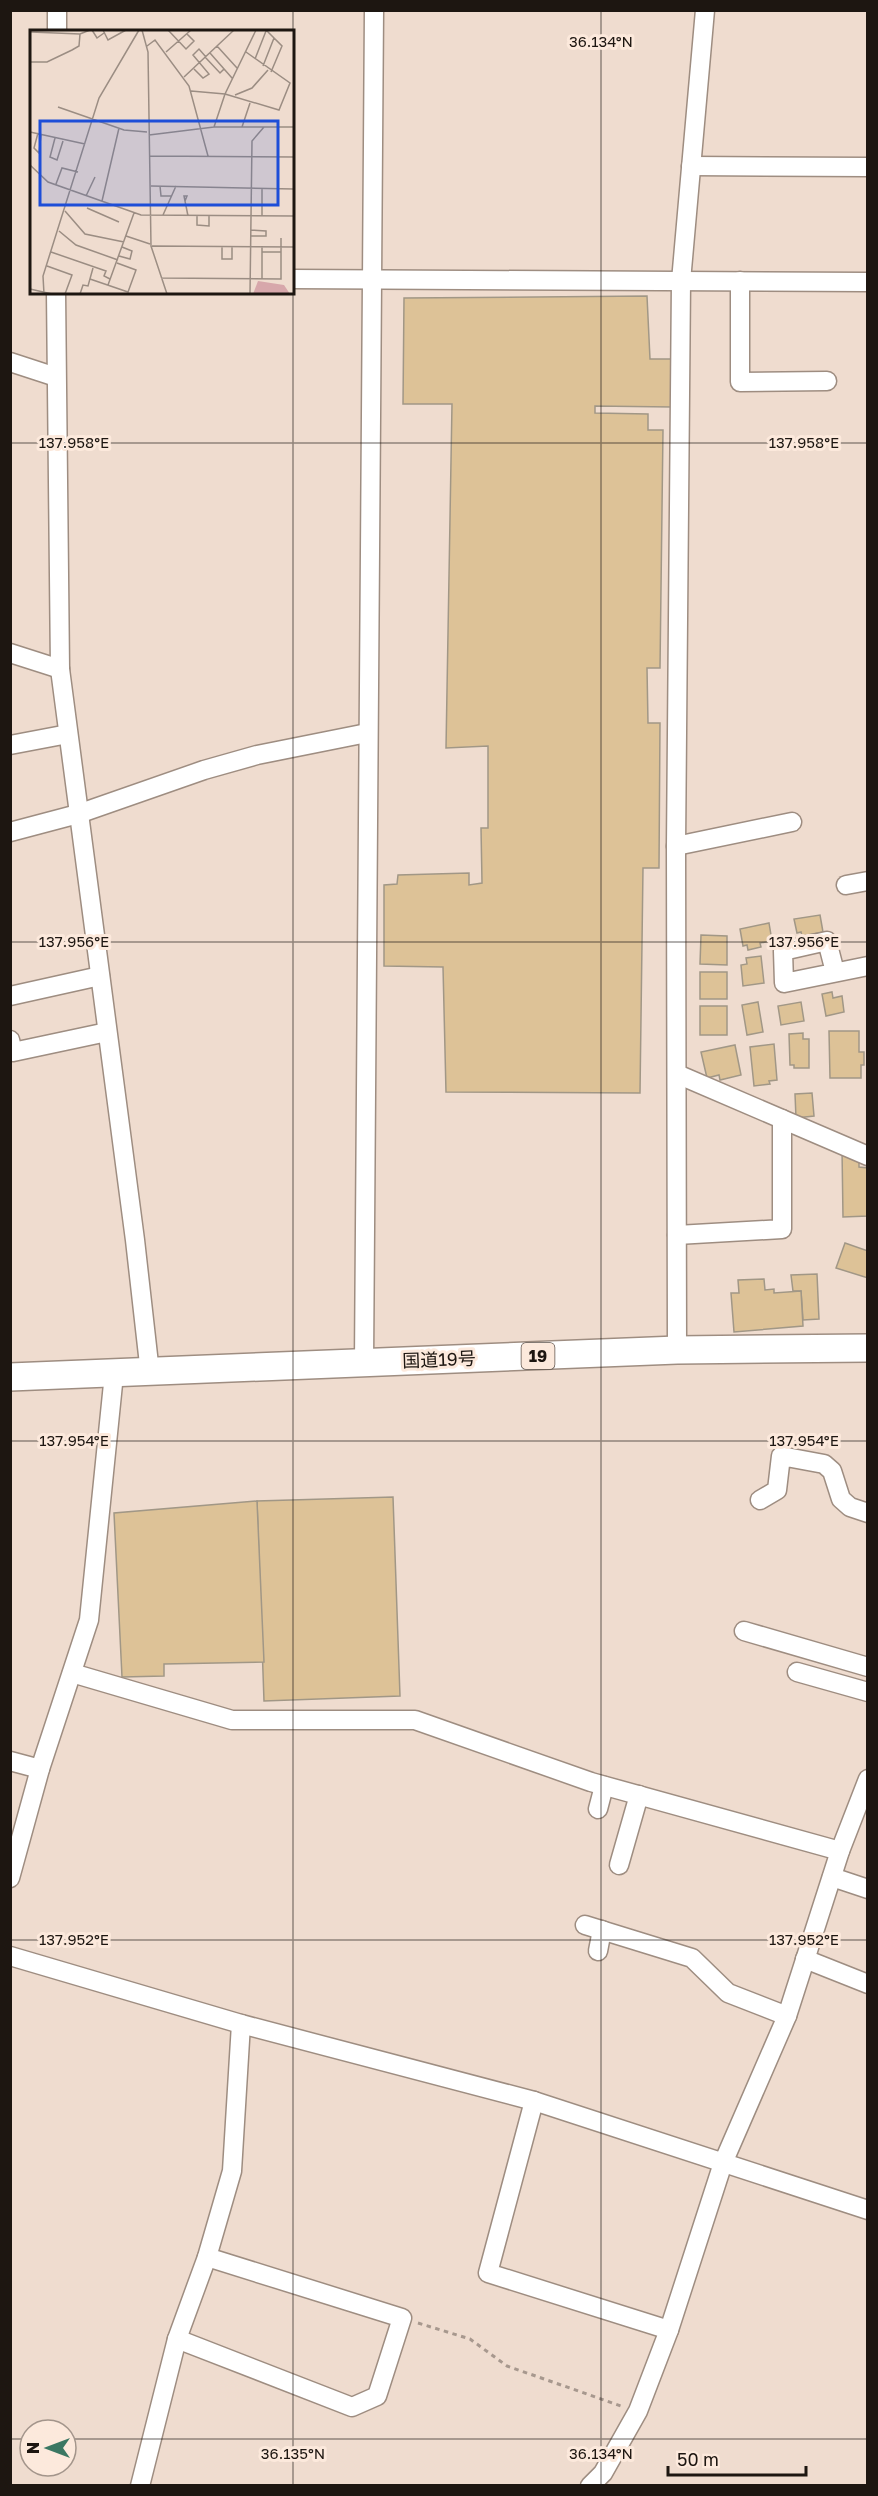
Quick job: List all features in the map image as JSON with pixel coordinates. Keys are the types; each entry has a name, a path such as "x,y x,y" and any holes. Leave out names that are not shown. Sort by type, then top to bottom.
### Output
{"highway":[{"name":"国道19号","path":"10,1377 677,1350 867,1348"}],"street":[{"path":"57,10 57,30"},
{"path":"364,1363 374,10"},
{"path":"677,1350 676,846 681,281 705,10"},
{"path":"692,166 867,167"},
{"path":"294,279 867,282"},
{"path":"740,281 740,381 826,381"},
{"path":"56,294 60,669 135,1240 150,1373"},
{"path":"10,362 56,377"},
{"path":"10,653 60,669"},
{"path":"10,832 78,814 204,770 257,755 367,733"},
{"path":"10,745 68,734"},
{"path":"676,846 792,822"},
{"path":"846,885 867,881"},
{"path":"835,972 867,966"},
{"path":"10,996 100,976"},
{"path":"10,1040 13,1052 107,1032"},
{"path":"677,1074 867,1156"},
{"path":"677,1235 782,1229 782,1119"},
{"path":"10,1878 40,1769 89,1620 114,1374"},
{"path":"760,1500 777,1490 781,1456 824,1464 832,1471 841,1499 850,1507 867,1513"},
{"path":"744,1631 867,1667"},
{"path":"797,1672 867,1692"},
{"path":"72,1673 232,1720 415,1720 604,1786 840,1851"},
{"path":"10,1761 40,1769"},
{"path":"590,2486 603,2473 638,2411 669,2330 723,2163 787,2016 840,1851 867,1779"},
{"path":"598,1809 604,1786"},
{"path":"620,1865 639,1796"},
{"path":"832,1877 867,1889"},
{"path":"598,1951 593,1927 692,1958 728,1993 787,2016"},
{"path":"10,1956 241,2024 534,2102 867,2210"},
{"path":"805,1959 867,1984"},
{"path":"140,2486 177,2339 207,2257 232,2171 241,2024"},
{"path":"534,2102 488,2273 669,2330"},
{"path":"177,2339 352,2407 377,2396 402,2318 207,2257"}],"path":[{"path":"402,2318 470,2338 507,2366 638,2411"}],"building":[{"path":"647,296 650,359 672,359 672,407 595,406 595,413 648,414 648,430 663,430 660,668 647,668 648,723 660,723 659,868 643,868 640,1093 446,1092 443,967 384,966 384,885 397,884 398,875 469,873 469,885 482,883 481,828 488,828 488,746 446,748 452,404 403,404 404,298"},
{"path":"820,915 823,932 802,936 801,932 797,933 794,919"},
{"path":"769,923 772,941 760,943 761,947 748,950 747,945 743,946 740,929"},
{"path":"701,935 727,936 727,965 700,964"},
{"path":"761,956 764,983 743,986 741,965 747,964 746,958"},
{"path":"700,972 727,972 727,999 700,999"},
{"path":"832,992 833,998 842,996 844,1012 826,1016 822,994"},
{"path":"758,1002 763,1032 747,1035 742,1005"},
{"path":"801,1002 804,1021 781,1025 778,1006"},
{"path":"700,1006 727,1006 727,1035 700,1035"},
{"path":"829,1031 859,1031 859,1052 864,1052 861,1078 830,1078"},
{"path":"803,1033 803,1039 809,1039 809,1068 794,1068 794,1065 790,1065 789,1034"},
{"path":"774,1044 777,1080 769,1081 770,1084 754,1086 750,1047"},
{"path":"735,1045 741,1075 720,1080 719,1075 707,1078 701,1052"},
{"path":"812,1093 814,1116 796,1118 795,1094"},
{"path":"842,1149 859,1157 859,1167 868,1168 868,1216 843,1217"},
{"path":"845,1243 868,1251 868,1278 836,1268"},
{"path":"817,1274 819,1319 803,1320 801,1291 793,1291 791,1275"},
{"path":"764,1279 765,1290 774,1289 774,1293 801,1291 803,1326 734,1332 731,1293 739,1293 738,1280"},
{"path":"393,1497 400,1696 264,1701 257,1501"},
{"path":"257,1501 264,1662 164,1664 164,1676 122,1677 114,1513"}]}
